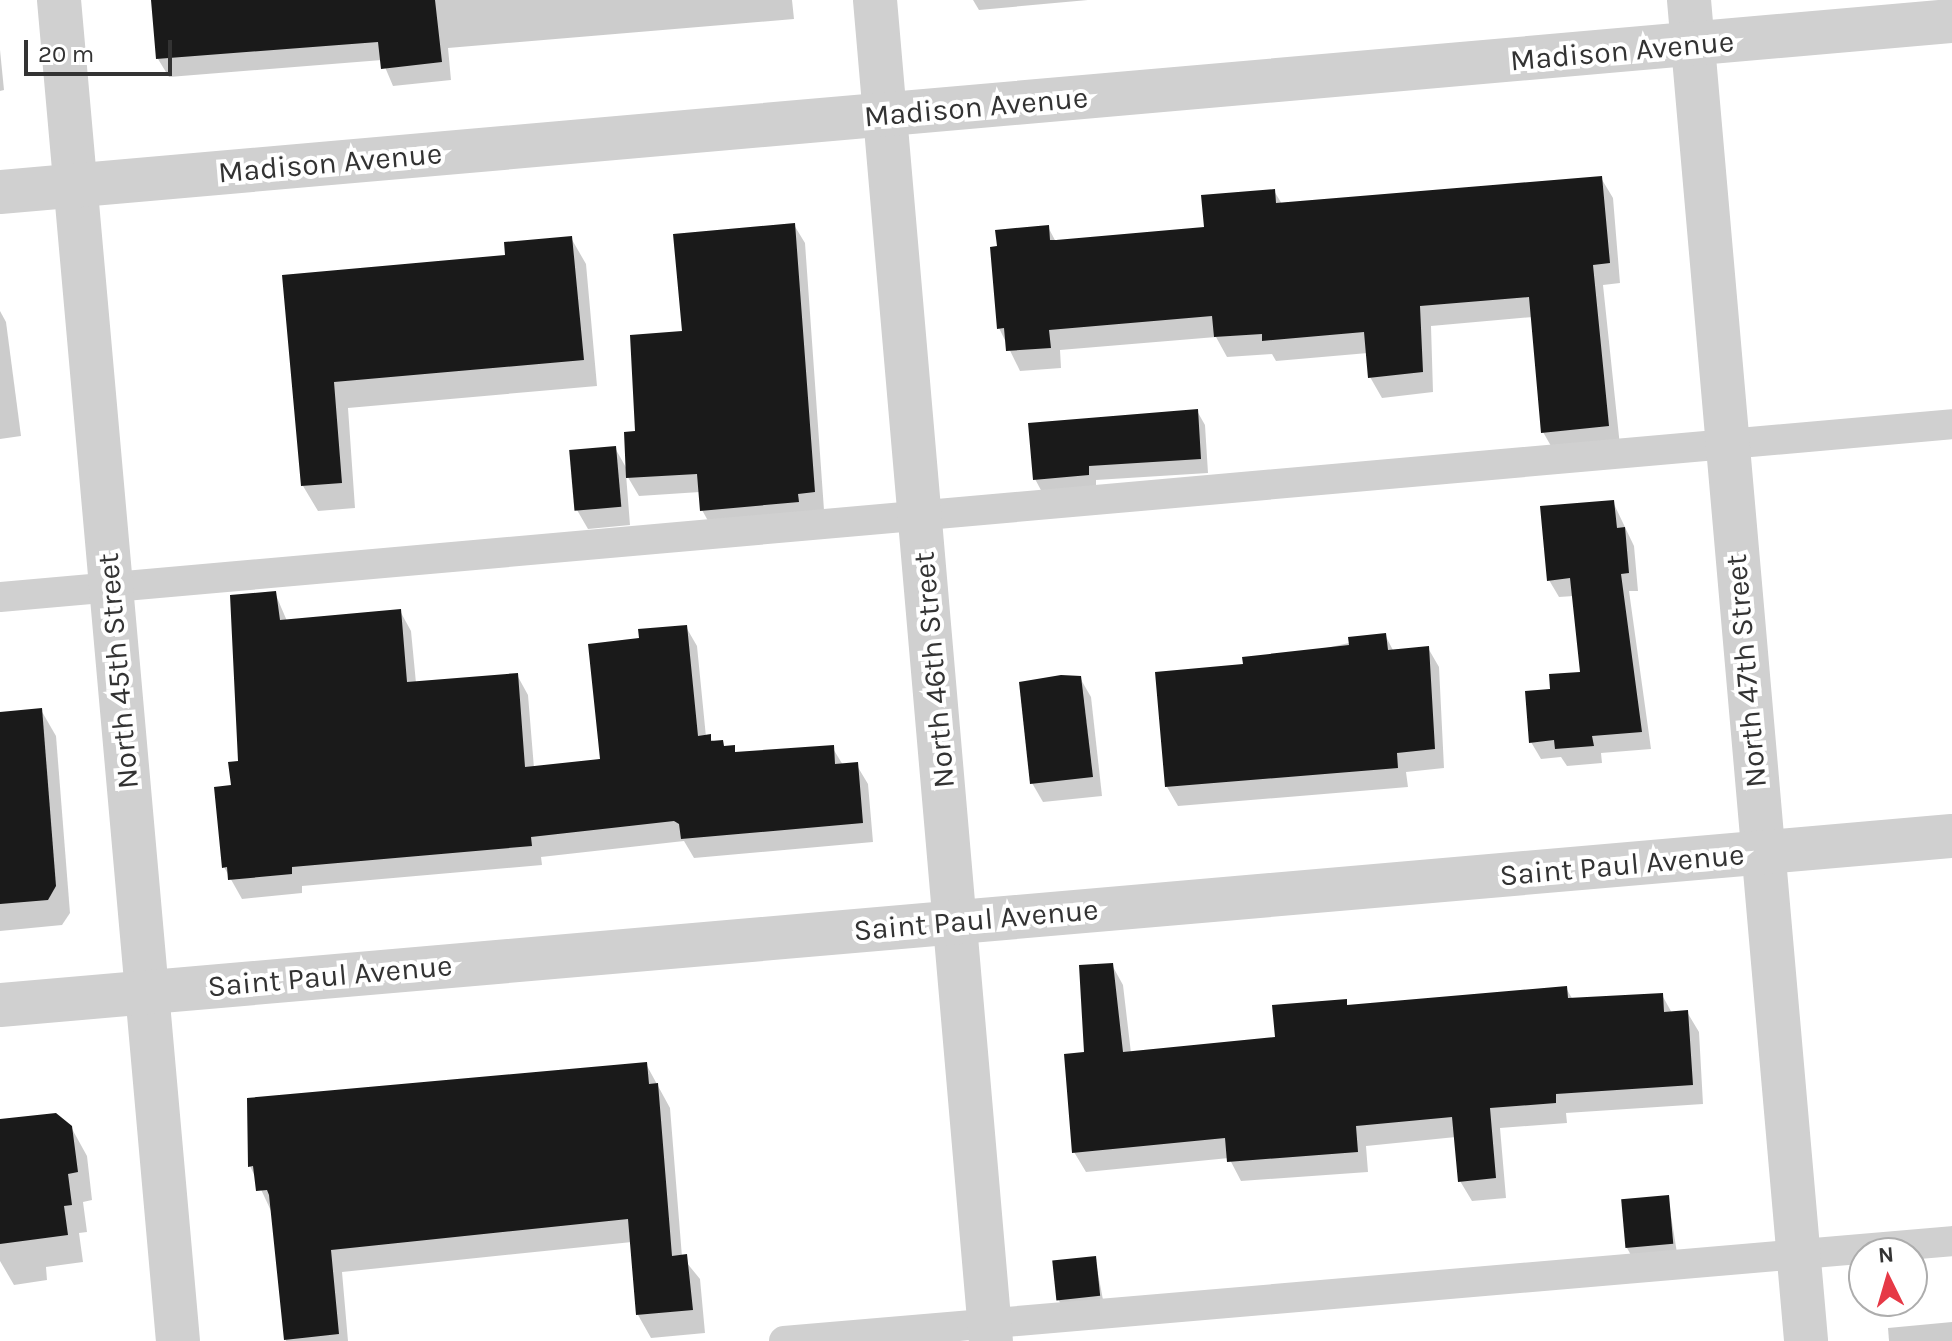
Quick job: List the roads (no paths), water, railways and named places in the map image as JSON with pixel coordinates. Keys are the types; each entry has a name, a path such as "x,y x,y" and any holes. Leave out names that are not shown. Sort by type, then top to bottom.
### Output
{"street":[{"name":"North 45th Street","path":"59,0 178,1341"},
{"name":"North 46th Street","path":"875,0 991,1332"},
{"name":"North 47th Street","path":"1689,0 1761,853 1806,1341"},
{"name":"Madison Avenue","path":"0,192 1952,21"},
{"name":"Saint Paul Avenue","path":"0,1005 1952,836"}],"lane":[{"path":"0,597 920,519 1952,424"},
{"path":"784,1341 991,1332 1952,1241"}]}
